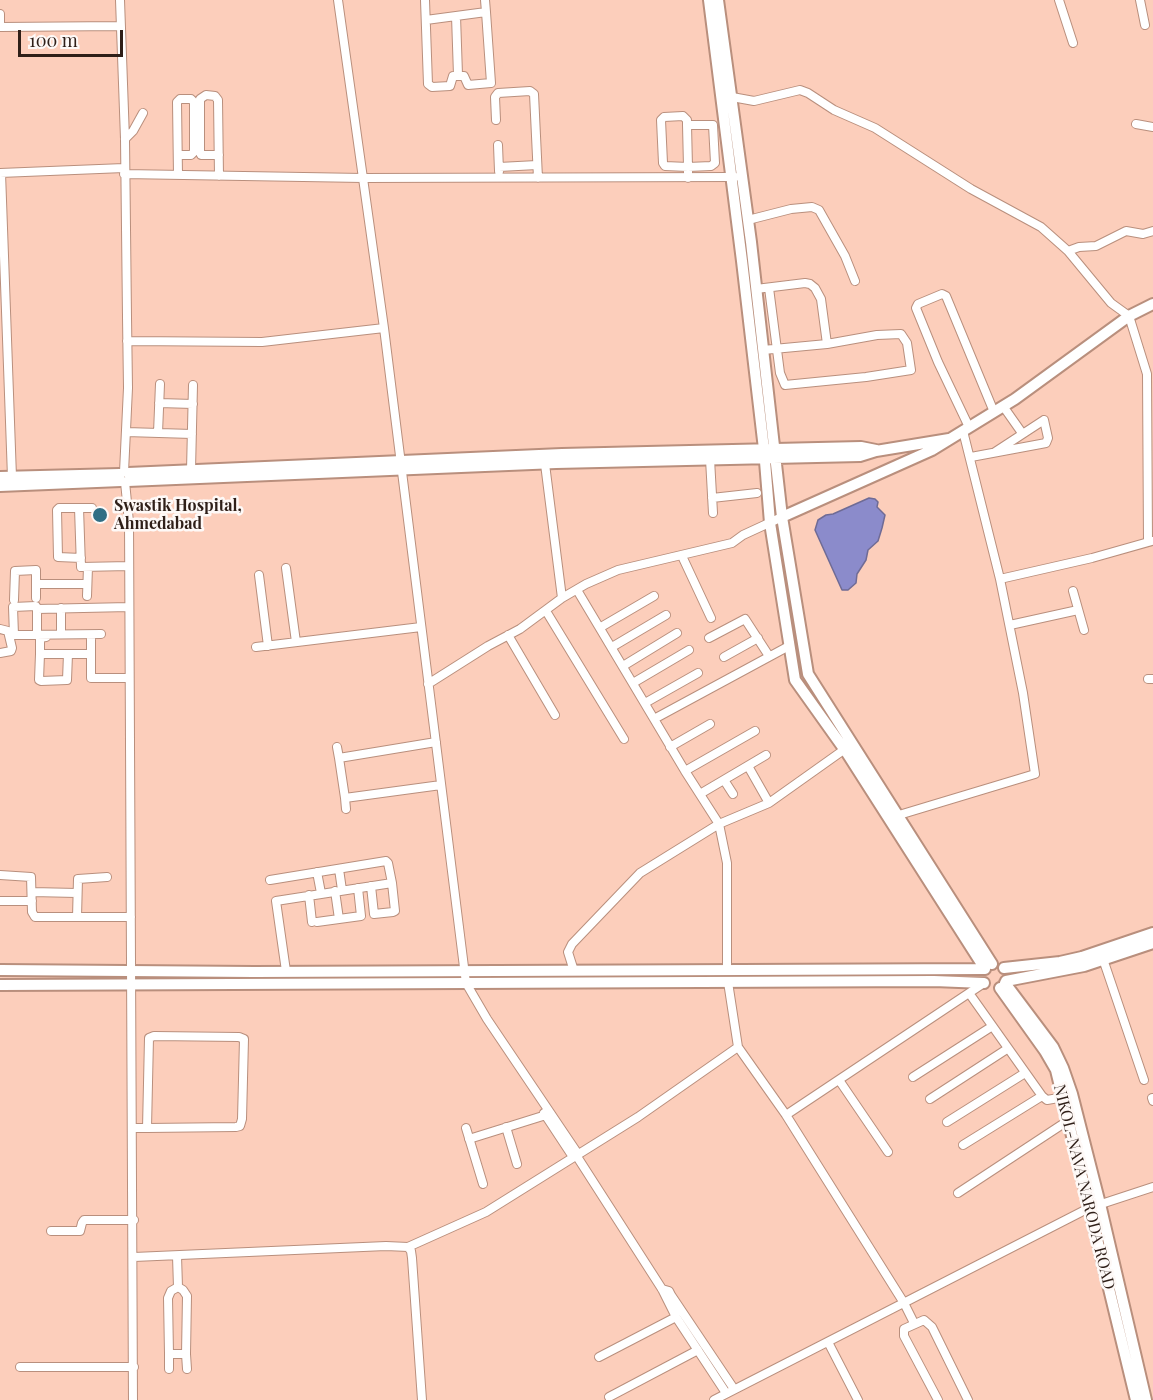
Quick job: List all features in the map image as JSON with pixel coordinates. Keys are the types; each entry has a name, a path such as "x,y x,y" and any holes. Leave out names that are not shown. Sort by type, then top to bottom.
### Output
{"street":[{"path":"120,0 125,139 127,341 124,477 129,522 134,1400"},
{"path":"338,0 384,328 466,983 542,1102 548,1107 662,1289 676,1317 730,1391"},
{"path":"425,0 430,87 448,87 451,85 452,76 458,75 464,76 468,85 491,83 485,0"},
{"path":"709,0 737,177 769,453 808,674 899,814 988,967"},
{"path":"718,0 732,97 737,177 748,220 763,350 769,453 770,523 795,680 845,749 988,967"},
{"path":"1059,0 1073,43"},
{"path":"1140,0 1145,25"},
{"path":"426,20 486,12"},
{"path":"0,14 0,27 121,26"},
{"path":"456,16 458,75"},
{"path":"732,97 754,101 800,90 834,110 875,128 971,189 1041,227 1068,251 1111,303 1129,316 1147,374 1150,542 1000,579"},
{"path":"496,120 495,97 498,93 530,91 534,94 538,178"},
{"path":"219,155 201,155 200,152 200,99 206,95 214,96 218,100 219,155 219,176"},
{"path":"178,155 191,155 194,152 194,102 191,99 180,99 177,102 178,175"},
{"path":"125,139 133,131 143,114"},
{"path":"687,125 712,125 715,163 713,166 688,167 664,165 661,120 664,117 683,116 687,120 687,125 688,167 688,178"},
{"path":"1136,124 1153,128"},
{"path":"498,146 500,178"},
{"path":"499,167 537,165"},
{"path":"737,177 363,178 178,175 124,171 1,173 6,477 124,477 191,470 769,453 860,456 876,450 949,439"},
{"path":"748,220 791,209 812,207 819,210 845,256 855,281"},
{"path":"1068,251 1096,246 1126,231 1143,234 1153,231"},
{"path":"756,289 805,283 814,288 821,299 827,344"},
{"path":"763,350 777,349 827,344 878,335 901,334 908,343 912,366 911,370 866,377 784,385 780,373 777,349 770,288"},
{"path":"899,814 1035,774 1010,625 966,429 916,308 918,304 942,294 946,296 999,409 1022,434"},
{"path":"428,684 546,611 562,598 618,570 732,543 743,535 782,517 888,471 949,439 999,409 1129,316 1153,303"},
{"path":"127,341 262,342 384,328"},
{"path":"158,433 160,384"},
{"path":"191,470 193,385"},
{"path":"159,403 193,404"},
{"path":"971,457 1043,444 1048,441 1044,420 995,452"},
{"path":"126,432 192,434"},
{"path":"0,486 124,477 401,465 710,459 769,453"},
{"path":"710,459 713,513"},
{"path":"545,464 562,598"},
{"path":"712,498 757,494"},
{"path":"81,558 58,557 57,510 59,508 92,508"},
{"path":"80,508 81,567 129,566"},
{"path":"682,556 711,618"},
{"path":"87,567 87,596"},
{"path":"286,568 296,642"},
{"path":"14,600 15,571 36,570 36,598"},
{"path":"259,575 268,646"},
{"path":"36,584 87,584"},
{"path":"577,590 718,824 727,864 727,970"},
{"path":"1073,591 1084,630"},
{"path":"601,627 654,596"},
{"path":"68,654 68,679 39,680 39,638 101,635 14,635 13,607 36,606 37,609 129,607"},
{"path":"61,608 61,634"},
{"path":"37,609 37,635"},
{"path":"1010,625 1078,610"},
{"path":"546,611 624,739"},
{"path":"612,647 666,615"},
{"path":"709,638 745,619 769,656"},
{"path":"255,647 421,627"},
{"path":"0,629 8,631 12,648 10,651 0,653"},
{"path":"623,666 677,633"},
{"path":"508,635 555,715"},
{"path":"91,637 90,675 93,679 129,678"},
{"path":"724,657 758,638"},
{"path":"654,719 789,646"},
{"path":"633,684 689,650"},
{"path":"40,654 91,654"},
{"path":"645,703 698,673"},
{"path":"670,747 710,724"},
{"path":"685,771 755,731"},
{"path":"339,758 436,742"},
{"path":"338,747 346,809"},
{"path":"574,971 568,952 572,944 640,873 718,824 769,803 845,749"},
{"path":"700,794 766,755"},
{"path":"748,766 769,803"},
{"path":"724,780 733,794"},
{"path":"345,798 441,785"},
{"path":"270,880 387,862 392,883 395,910 393,912 374,914 372,886"},
{"path":"339,869 339,919"},
{"path":"317,872 321,893"},
{"path":"0,875 30,876 32,912 35,917 131,917"},
{"path":"77,917 77,881 80,878 107,877"},
{"path":"286,972 275,903 279,900 392,883"},
{"path":"309,895 315,922 361,916 358,888"},
{"path":"0,901 77,893"},
{"path":"0,970 286,972 1004,968 1060,962 1082,957 1153,933"},
{"path":"988,967 982,978 990,988 1073,968 1153,943"},
{"path":"1103,959 1144,1080"},
{"path":"1004,968 1007,976 1004,984"},
{"path":"728,982 738,1047 786,1115 904,1303 914,1323"},
{"path":"0,985 984,983"},
{"path":"786,1115 984,983"},
{"path":"958,1193 1073,1117 1063,1068 1053,1047 1004,984"},
{"name":"NIKOL-NAVA NARODA ROAD","path":"1004,984 1056,1070 1073,1117 1095,1206 1136,1400"},
{"path":"969,993 1042,1096 1047,1100 1064,1097"},
{"path":"913,1077 991,1027"},
{"path":"133,1128 147,1128 240,1126 244,1039 239,1036 151,1037 148,1041 147,1128"},
{"path":"134,1257 386,1246 408,1247 486,1212 638,1117 738,1047"},
{"path":"930,1099 1007,1049"},
{"path":"133,1070 148,1070"},
{"path":"947,1122 1025,1073"},
{"path":"839,1080 888,1152"},
{"path":"133,1086 148,1085"},
{"path":"963,1145 1042,1096"},
{"path":"542,1102 546,1115 576,1155"},
{"path":"469,1138 546,1115"},
{"path":"506,1127 517,1164"},
{"path":"466,1128 483,1184"},
{"path":"714,1400 1095,1206 1153,1187"},
{"path":"1095,1206 1146,1400"},
{"path":"51,1231 80,1230 84,1220 134,1220"},
{"path":"408,1247 412,1258 422,1400"},
{"path":"177,1256 178,1287 187,1296 187,1369"},
{"path":"169,1369 168,1298 171,1291 178,1287"},
{"path":"662,1289 671,1294 735,1400"},
{"path":"599,1357 676,1317"},
{"path":"938,1400 904,1336 904,1329 924,1320 933,1327 968,1400"},
{"path":"828,1342 858,1400"},
{"path":"609,1397 698,1350"},
{"path":"169,1354 186,1354"},
{"path":"20,1367 134,1367"}],"water":[{"path":"869,498 878,502 877,507 885,515 882,528 878,541 868,550 866,560 857,574 856,583 848,590 842,590 815,530 818,520 826,515"}],"place":[{"name":"Swastik Hospital, Ahmedabad","path":"100,515"}]}
